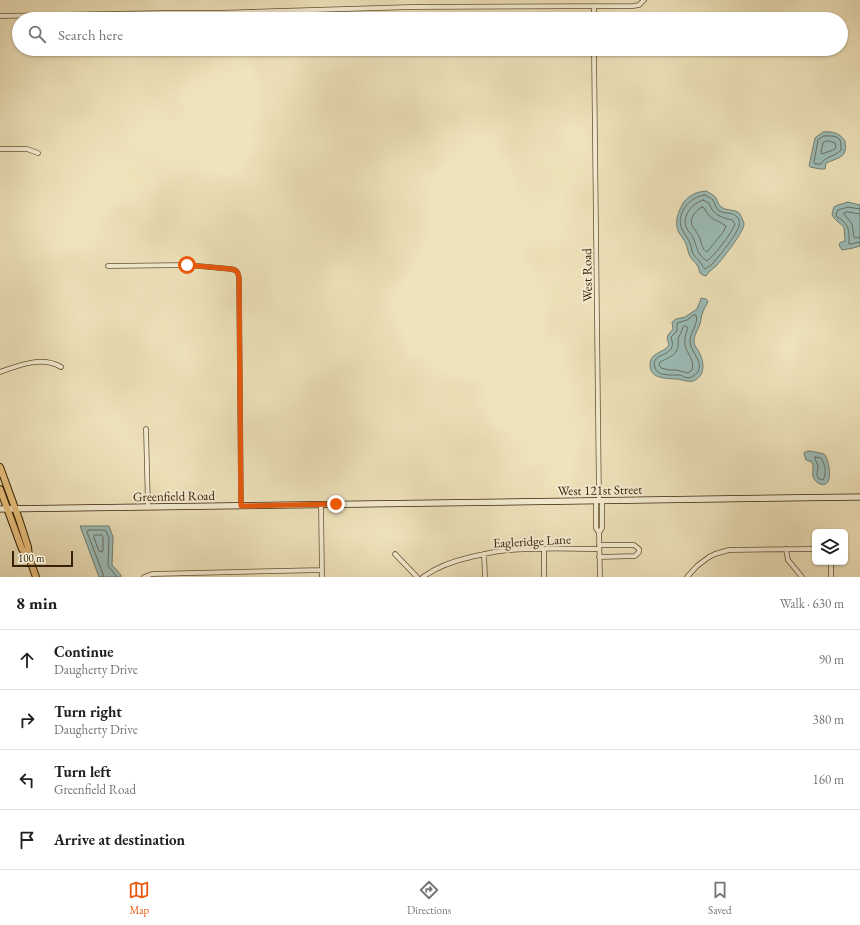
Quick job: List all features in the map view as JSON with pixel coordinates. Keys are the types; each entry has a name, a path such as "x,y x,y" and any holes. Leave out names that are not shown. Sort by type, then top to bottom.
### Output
{"main road":[{"path":"0,467 16,509 36,577"},
{"path":"0,489 22,549 29,556"}],"street":[{"path":"227,12 412,7 633,6 639,5 644,1"},
{"path":"594,6 594,12"},
{"path":"0,16 12,16"},
{"name":"West Road","path":"594,56 599,501 596,528 599,534 600,577"},
{"path":"0,149 27,149 38,153"},
{"path":"108,266 187,265 235,269 238,272 241,506"},
{"path":"0,372 19,365 31,363 52,362 61,367"},
{"path":"146,429 148,508"},
{"name":"West 121st Street","path":"341,504 860,497"},
{"path":"321,504 322,577"},
{"name":"Greenfield Road","path":"0,509 341,504"},
{"name":"Eagleridge Lane","path":"423,577 432,570 444,565 500,551 634,545 637,546 639,552 635,556 599,557"},
{"path":"544,549 544,577"},
{"path":"687,577 704,561 715,554 722,552 736,549 812,549"},
{"path":"786,549 788,560 802,577"},
{"path":"395,554 417,577"},
{"path":"484,554 485,577"},
{"path":"830,565 832,577"},
{"path":"144,577 152,574 322,570"}],"water":[{"path":"823,132 836,133 843,138 845,141 844,153 840,157 826,163 825,169 810,167 815,138"},
{"path":"706,191 717,199 722,208 738,212 744,223 741,232 733,244 717,265 706,276 700,273 697,265 690,256 685,242 678,231 677,217 683,203 689,197 696,193"},
{"path":"848,202 860,205 860,246 842,250 839,244 845,241 844,227 832,214 834,207"},
{"path":"701,298 708,301 695,335 694,344 702,361 702,373 694,381 656,376 651,370 650,361 654,356 669,345 667,338 673,329 672,322 676,319 685,317 697,309"},
{"path":"808,451 824,454 826,456 830,472 828,482 825,484 820,484 814,478 812,462 806,460 804,454"},
{"path":"80,526 109,526 113,537 112,565 121,577 99,577"}],"route":[{"path":"187,265 235,269 238,272 241,506 336,504"}]}
